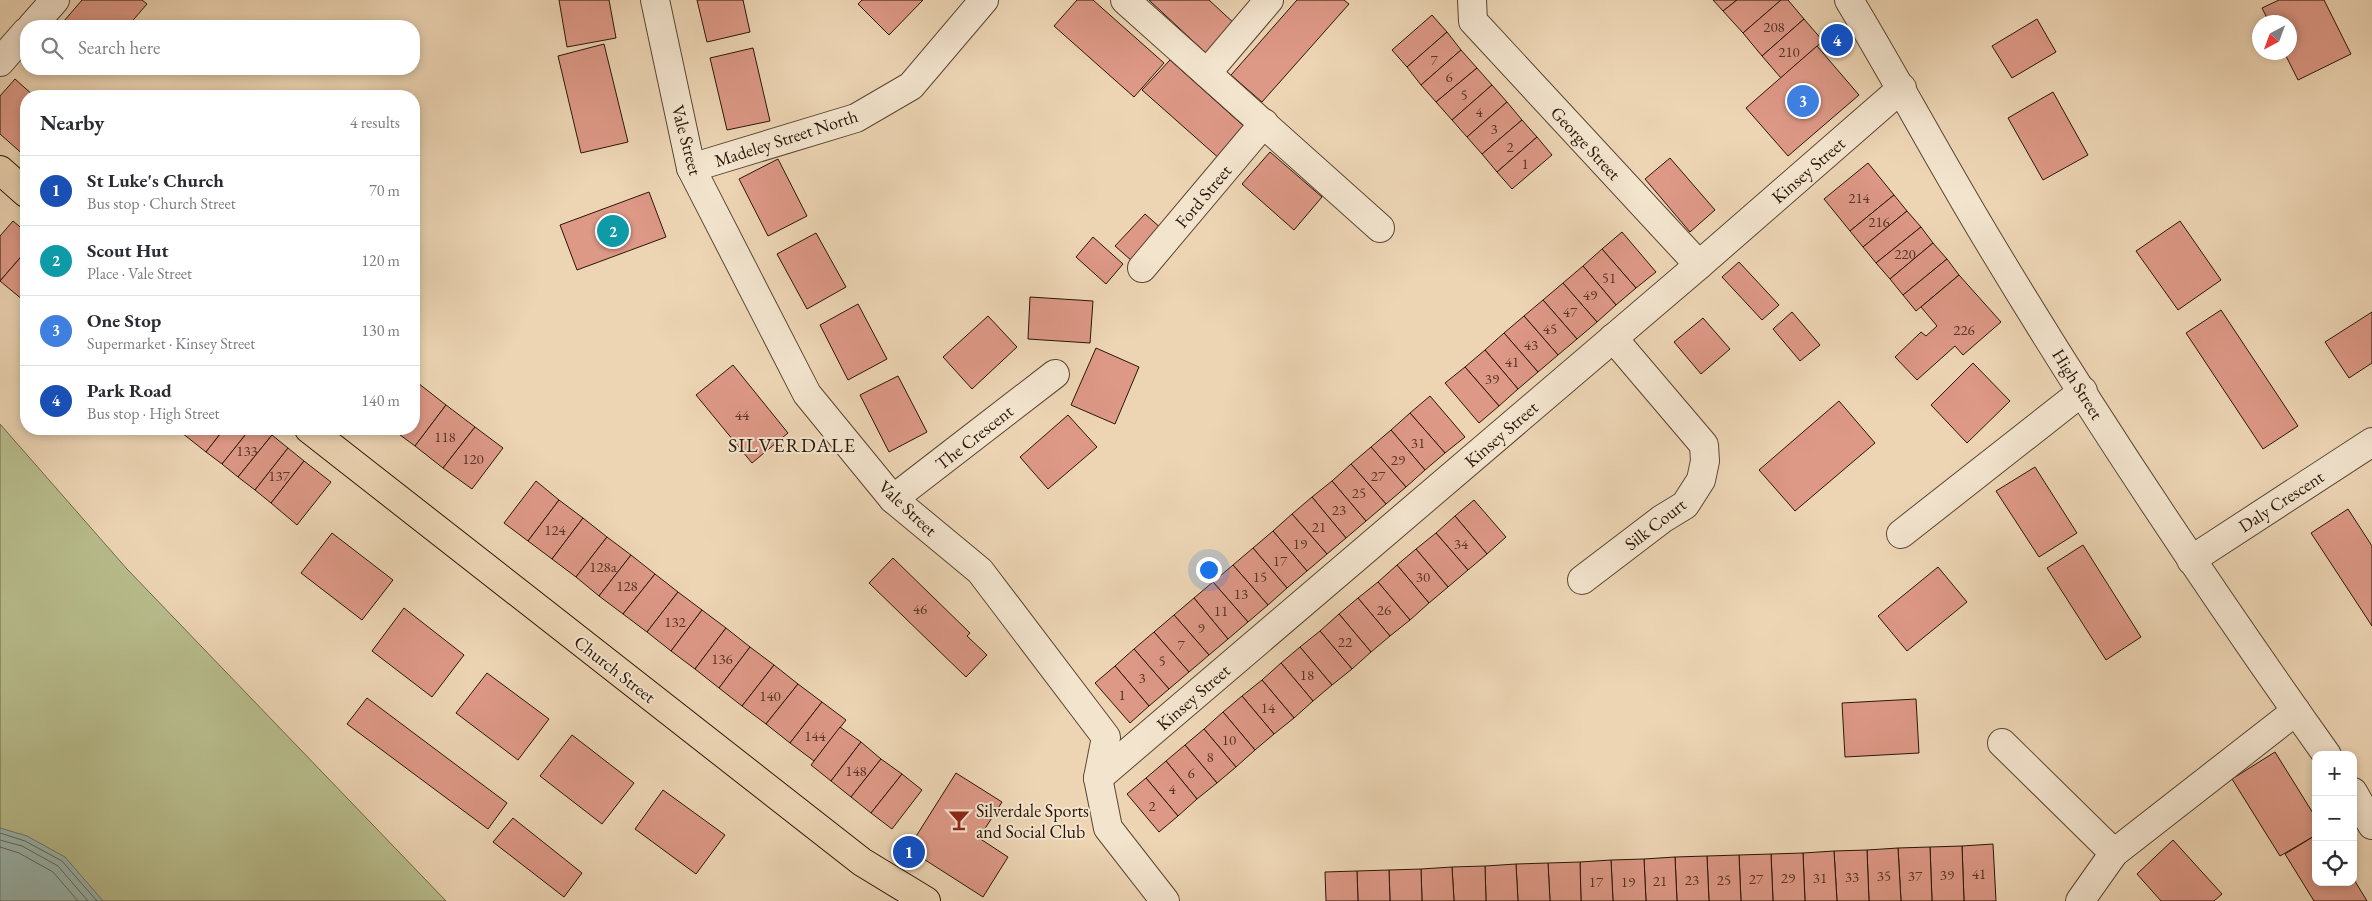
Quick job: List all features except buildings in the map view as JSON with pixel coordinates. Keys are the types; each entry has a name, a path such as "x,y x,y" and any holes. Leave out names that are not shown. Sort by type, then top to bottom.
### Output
{"main road":[{"path":"0,170 20,188"},
{"name":"Church Street","path":"317,435 862,862 926,901"}],"street":[{"path":"37,20 55,0"},
{"name":"Vale Street","path":"654,0 691,168 807,394 893,499 980,571 1106,737 1098,778 1108,828 1165,901"},
{"name":"Madeley Street North","path":"691,168 856,118 911,86 984,0"},
{"path":"1124,0 1380,228"},
{"path":"1207,73 1269,0"},
{"name":"High Street","path":"1849,0 1902,88 1986,237 2083,391 2190,560 2324,751"},
{"name":"George Street","path":"1473,11 1699,265"},
{"path":"0,62 20,39"},
{"name":"Kinsey Street","path":"1098,778 1699,265 1902,88"},
{"name":"Ford Street","path":"1142,268 1264,123"},
{"name":"Silk Court","path":"1582,580 1662,519 1685,505 1701,480 1705,461 1704,445 1613,338"},
{"name":"The Crescent","path":"893,499 1055,374"},
{"path":"1900,534 2083,391"},
{"name":"Daly Crescent","path":"2190,560 2372,442"},
{"path":"2080,901 2114,853 2296,711"},
{"path":"2002,743 2114,853"},
{"path":"2355,796 2372,825"}],"green space":[{"path":"0,424 127,569 446,901 0,901"}],"water":[{"path":"0,828 27,836 65,857 103,901 0,901"}],"place":[{"name":"Park Road","path":"1837,40"},
{"name":"One Stop","path":"1803,101"},
{"name":"Scout Hut","path":"613,231"},
{"name":"Silverdale Sports and Social Club","path":"959,820"},
{"name":"St Luke's Church","path":"909,852"}],"district":[{"name":"SILVERDALE","path":"792,445"}]}
